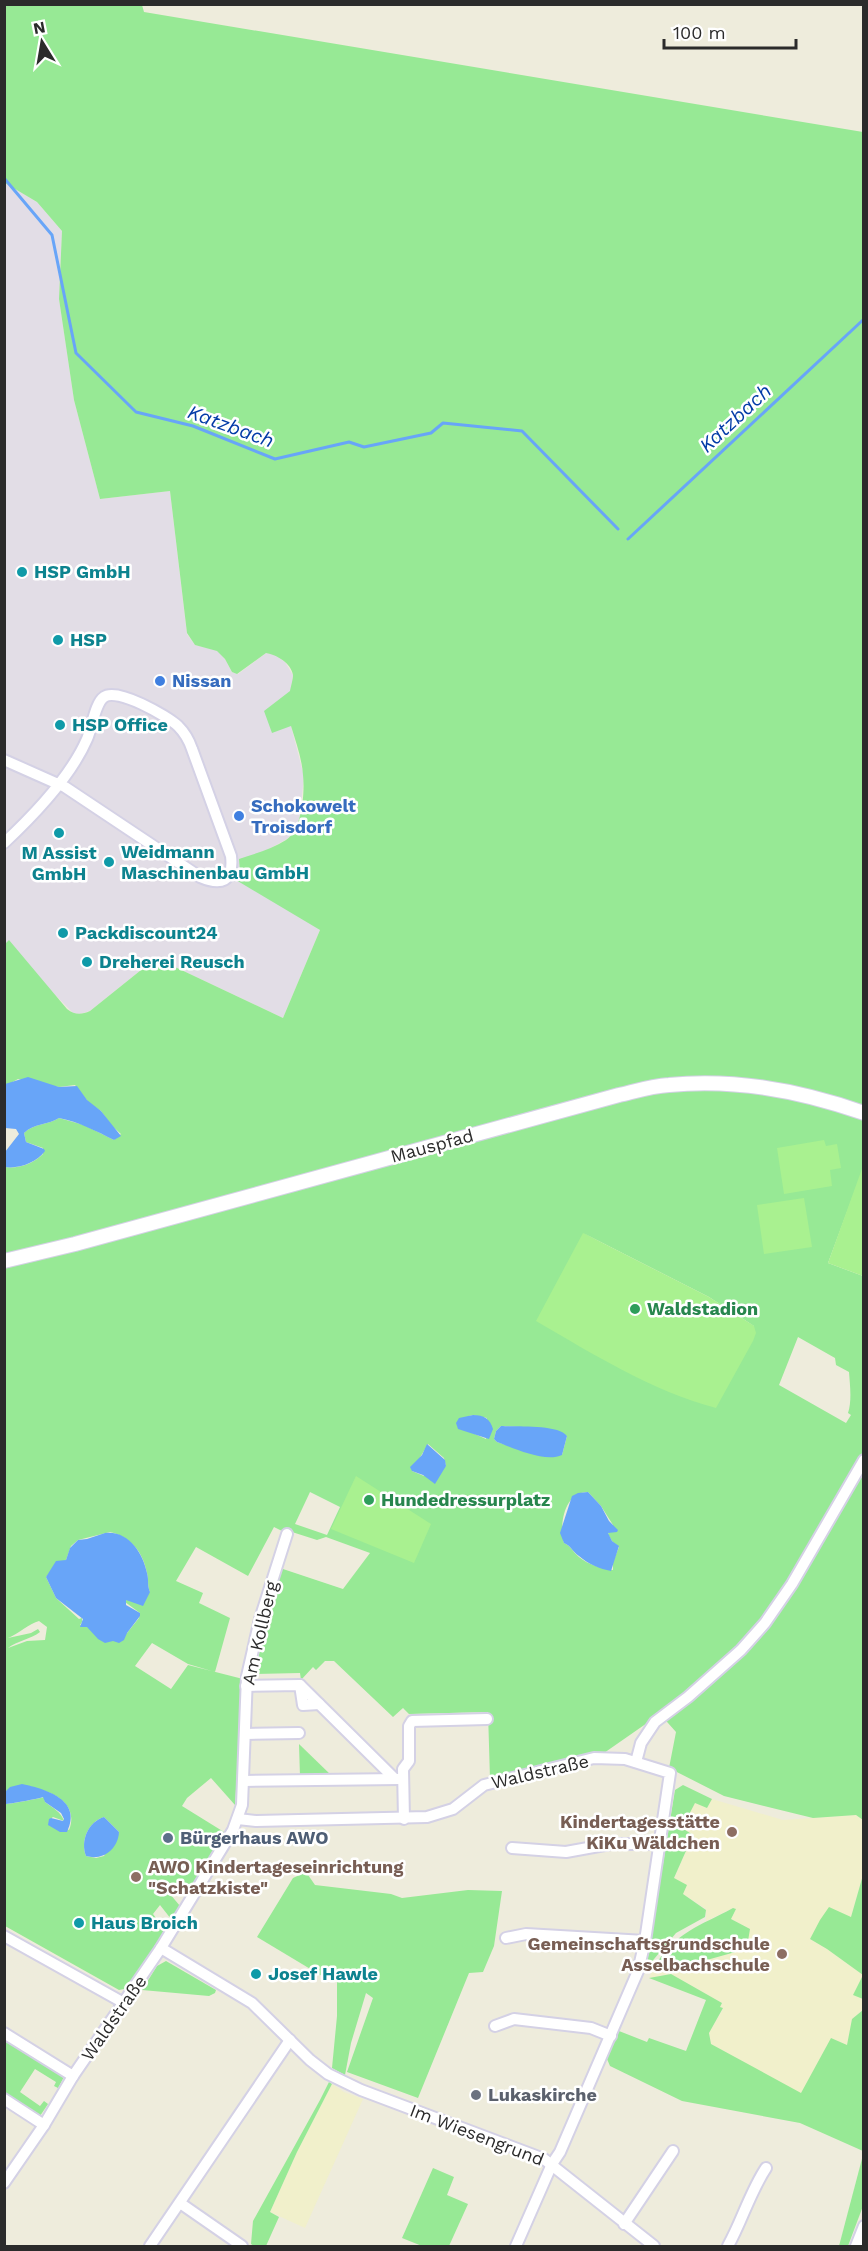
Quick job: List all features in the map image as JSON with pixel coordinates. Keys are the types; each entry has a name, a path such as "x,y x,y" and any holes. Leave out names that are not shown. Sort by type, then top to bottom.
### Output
{"street":[{"path":"4,760 58,784 200,877 216,883 222,882 230,874 231,856 190,744 177,725 161,713 117,694 104,697 97,707 84,747 58,784 4,843"},
{"name":"Mauspfad","path":"4,1261 85,1242 619,1095 667,1085 713,1083 768,1088 818,1099 864,1113"},
{"path":"636,1762 641,1743 655,1722 688,1697 741,1650 765,1623 792,1584 864,1460"},
{"name":"Am Kollberg","path":"242,1805 246,1686 260,1619 287,1534"},
{"path":"246,1686 300,1685 303,1705 319,1704 399,1779"},
{"path":"404,1818 399,1779 409,1761 409,1726 412,1721 487,1719"},
{"path":"245,1734 299,1733"},
{"name":"Waldstraße","path":"238,1819 256,1821 427,1817 442,1814 461,1804 483,1785 594,1758 614,1758 636,1762 670,1773 660,1844"},
{"path":"244,1781 399,1779"},
{"name":"Waldstraße","path":"4,2183 44,2125 73,2076 161,1948 238,1819 242,1805"},
{"path":"512,1848 566,1852 610,1844 660,1844 638,1971 560,2152 552,2164 516,2247"},
{"path":"506,1938 526,1934 645,1941"},
{"path":"4,1936 124,2003"},
{"name":"Im Wiesengrund","path":"161,1948 252,2003 310,2060 344,2082 534,2154 552,2164 654,2247"},
{"path":"495,2026 514,2019 591,2028 611,2036"},
{"path":"4,2033 73,2076"},
{"path":"150,2247 290,2040"},
{"path":"4,2099 44,2125"},
{"path":"624,2224 673,2151"},
{"path":"728,2247 756,2185 766,2169"},
{"path":"180,2203 242,2247"},
{"path":"856,2247 864,2226"}],"shaded area":[{"path":"5,183 37,202 62,231 59,299 74,400 100,499 170,491 187,634 195,645 217,650 232,672 238,674 266,653 275,655 285,662 293,675 291,726 304,776 296,830 287,839 240,865 240,872 320,930 283,1018 156,958 90,1011 80,1014 73,1013 5,944"},
{"name":"Gemeinschaftsgrundschule Asselbachschule","path":"712,1799 783,1820 856,1815 863,1820 863,1875 851,1917 810,1939 863,1975 860,1998 863,1999 863,2010 852,2019 847,2046 831,2038 801,2094 711,2044 709,2033 723,2009 720,2007 722,2003 671,1974 649,1978 654,1967 685,1961 696,1963 739,1951 750,1929 731,1919 736,1909 733,1908 706,1921 706,1909 683,1894 674,1879 693,1835 682,1829 695,1802 707,1808"},
{"path":"332,2084 344,2092 363,2099 305,2228 270,2212 297,2152"}],"green space":[{"path":"5,5 142,5 144,12 863,132 864,1166 828,1263 863,1276 863,1820 856,1815 813,1818 724,1796 669,1768 676,1732 660,1714 604,1753 490,1779 488,1712 409,1714 403,1708 393,1717 334,1661 325,1661 316,1670 313,1667 301,1680 300,1673 255,1674 272,1591 280,1568 343,1589 370,1553 326,1537 317,1540 292,1532 284,1532 274,1527 248,1576 196,1547 176,1581 203,1593 199,1603 230,1618 215,1672 243,1679 235,1805 211,1778 187,1798 182,1806 224,1832 186,1896 176,1885 170,1894 180,1906 171,1919 160,1905 153,1914 165,1930 129,1988 119,1990 5,1926 5,1804 44,1797 45,1802 59,1813 64,1821 53,1817 49,1820 69,1830 71,1816 70,1810 63,1801 45,1791 19,1786 5,1792 5,1167 25,1165 35,1161 43,1154 43,1148 26,1142 24,1133 32,1127 59,1118 84,1125 114,1140 121,1134 101,1111 89,1103 75,1085 59,1087 18,1079 5,1084 5,944 9,940 67,1009 75,1013 90,1011 156,958 283,1018 320,930 236,880 240,872 239,859 269,849 286,840 296,828 299,820 303,801 303,775 291,726 272,733 264,711 290,691 292,671 283,660 266,653 237,674 232,672 225,659 217,651 195,645 187,633 170,491 100,499 74,400 59,299 62,231 37,202 5,183","holes":["583,1233 709,1297 754,1326","798,1337 835,1358 836,1365 849,1372 848,1413 851,1415 846,1423 779,1385","469,1416 487,1418 486,1439 457,1426","501,1426 540,1428 567,1436 562,1455 541,1456 497,1442 494,1439 496,1431","428,1444 444,1458 446,1466 424,1476 412,1471","310,1492 340,1507 327,1535 295,1524","588,1492 601,1506 613,1525 608,1534 619,1547 613,1562 613,1570 587,1562 564,1543 563,1519 573,1497","110,1532 130,1542 139,1552 145,1565 150,1592 126,1600 125,1602 140,1613 139,1618 127,1633 80,1625 82,1618 79,1619 56,1598 46,1577 66,1560 71,1546 78,1540","39,1621 47,1627 45,1640 27,1641 8,1648 40,1632 38,1629 31,1633 8,1638","152,1643 188,1664 212,1671 188,1665 171,1689 135,1666","104,1817 119,1832 104,1856 96,1858 86,1856 84,1844 90,1828 98,1819"]},
{"path":"824,1140 826,1146 837,1144 841,1168 830,1170 832,1186 784,1194 777,1148"},
{"path":"863,1166 864,1276 828,1263"},
{"path":"804,1198 812,1247 764,1254 757,1205"},
{"name":"Waldstadion","path":"583,1233 709,1297 754,1326 756,1333 753,1341 716,1408 646,1382 536,1321"},
{"name":"Hundedressurplatz","path":"356,1476 431,1524 414,1563 331,1529"},
{"path":"299,1744 333,1777 300,1777"},
{"path":"683,1785 712,1799 707,1808 695,1803 682,1828 693,1835 674,1878 687,1885 683,1894 706,1910 705,1917 676,1933 649,1965 647,1963 675,1790"},
{"path":"306,1872 315,1885 391,1894 402,1898 468,1890 502,1891 494,1946 483,1972 469,1973 418,2098 347,2072 373,1998 366,1993 351,2043 345,2075 332,2068 337,2016 337,1980 322,1976 257,1937 293,1878"},
{"path":"863,1875 863,1975 810,1939 829,1907 851,1917"},
{"path":"733,1908 736,1909 731,1919 750,1929 747,1947 696,1963 694,1961 654,1967 671,1945 689,1931"},
{"path":"166,1961 216,1990 215,1993 209,1996 142,1990 157,1966"},
{"path":"671,1974 722,2003 720,2007 723,2008 709,2033 711,2044 801,2093 831,2038 847,2045 852,2019 863,2010 863,2151 800,2123 682,2101 610,2066 607,2059 619,2031 647,2042 649,2038 686,2051 706,2000 649,1978"},
{"path":"863,1975 863,1999 853,1995"},
{"path":"4,2038 64,2077 58,2088 54,2086 56,2082 35,2069 20,2092 40,2106 44,2101 48,2104 40,2116 5,2095"},
{"path":"329,2082 332,2084 297,2152 270,2212 279,2217 266,2246 254,2246 251,2244 253,2221"},
{"path":"863,2155 863,2206 848,2246 839,2246"},
{"path":"433,2168 454,2177 447,2195 468,2204 449,2246 422,2246 402,2238"}],"water":[{"path":"28,1077 59,1087 77,1086 121,1136 114,1140 80,1124 59,1118 32,1127 24,1133 26,1142 45,1151 37,1159 16,1167 5,1167 5,1152 19,1134 16,1129 5,1128 5,1084"},
{"path":"473,1415 483,1417 490,1423 493,1429 489,1439 458,1429 456,1423 459,1418"},
{"path":"501,1426 526,1426 562,1432 567,1436 562,1455 538,1456 497,1442 494,1439 496,1431"},
{"path":"427,1444 445,1460 446,1466 435,1484 423,1475 412,1471 410,1467 422,1455"},
{"path":"588,1492 618,1530 608,1533 612,1541 619,1546 611,1571 594,1566 583,1559 564,1543 560,1533 572,1496"},
{"path":"105,1533 121,1535 133,1544 142,1558 148,1576 150,1592 143,1606 126,1600 126,1605 140,1613 140,1616 124,1640 119,1643 113,1641 105,1643 87,1627 80,1627 83,1619 56,1598 46,1577 56,1561 66,1560 70,1548 78,1540"},
{"path":"22,1784 51,1793 66,1804 71,1821 67,1832 60,1832 48,1825 51,1818 63,1821 64,1819 61,1813 45,1802 43,1797 5,1804 5,1792 10,1787"},
{"path":"104,1817 119,1832 116,1844 104,1855 86,1856 84,1844 87,1833 98,1819"}],"waterway":[{"name":"Katzbach","path":"4,178 52,235 76,353 136,412 193,426 275,459 349,442 364,447 431,433 443,423 522,431 618,529"},
{"name":"Katzbach","path":"628,539 864,319"}],"place":[{"name":"HSP GmbH","path":"22,572"},
{"name":"HSP","path":"58,640"},
{"name":"Nissan","path":"160,681"},
{"name":"HSP Office","path":"60,725"},
{"name":"Schokowelt Troisdorf","path":"239,816"},
{"name":"M Assist GmbH","path":"59,833"},
{"name":"Weidmann Maschinenbau GmbH","path":"109,862"},
{"name":"Packdiscount24","path":"63,933"},
{"name":"Dreherei Reusch","path":"87,962"},
{"name":"Waldstadion","path":"635,1309"},
{"name":"Hundedressurplatz","path":"369,1500"},
{"name":"Kindertagesstätte KiKu Wäldchen","path":"732,1832"},
{"name":"Bürgerhaus AWO","path":"168,1838"},
{"name":"AWO Kindertageseinrichtung \"Schatzkiste\"","path":"136,1877"},
{"name":"Haus Broich","path":"79,1923"},
{"name":"Gemeinschaftsgrundschule Asselbachschule","path":"782,1954"},
{"name":"Josef Hawle","path":"256,1974"},
{"name":"Lukaskirche","path":"476,2095"}]}
